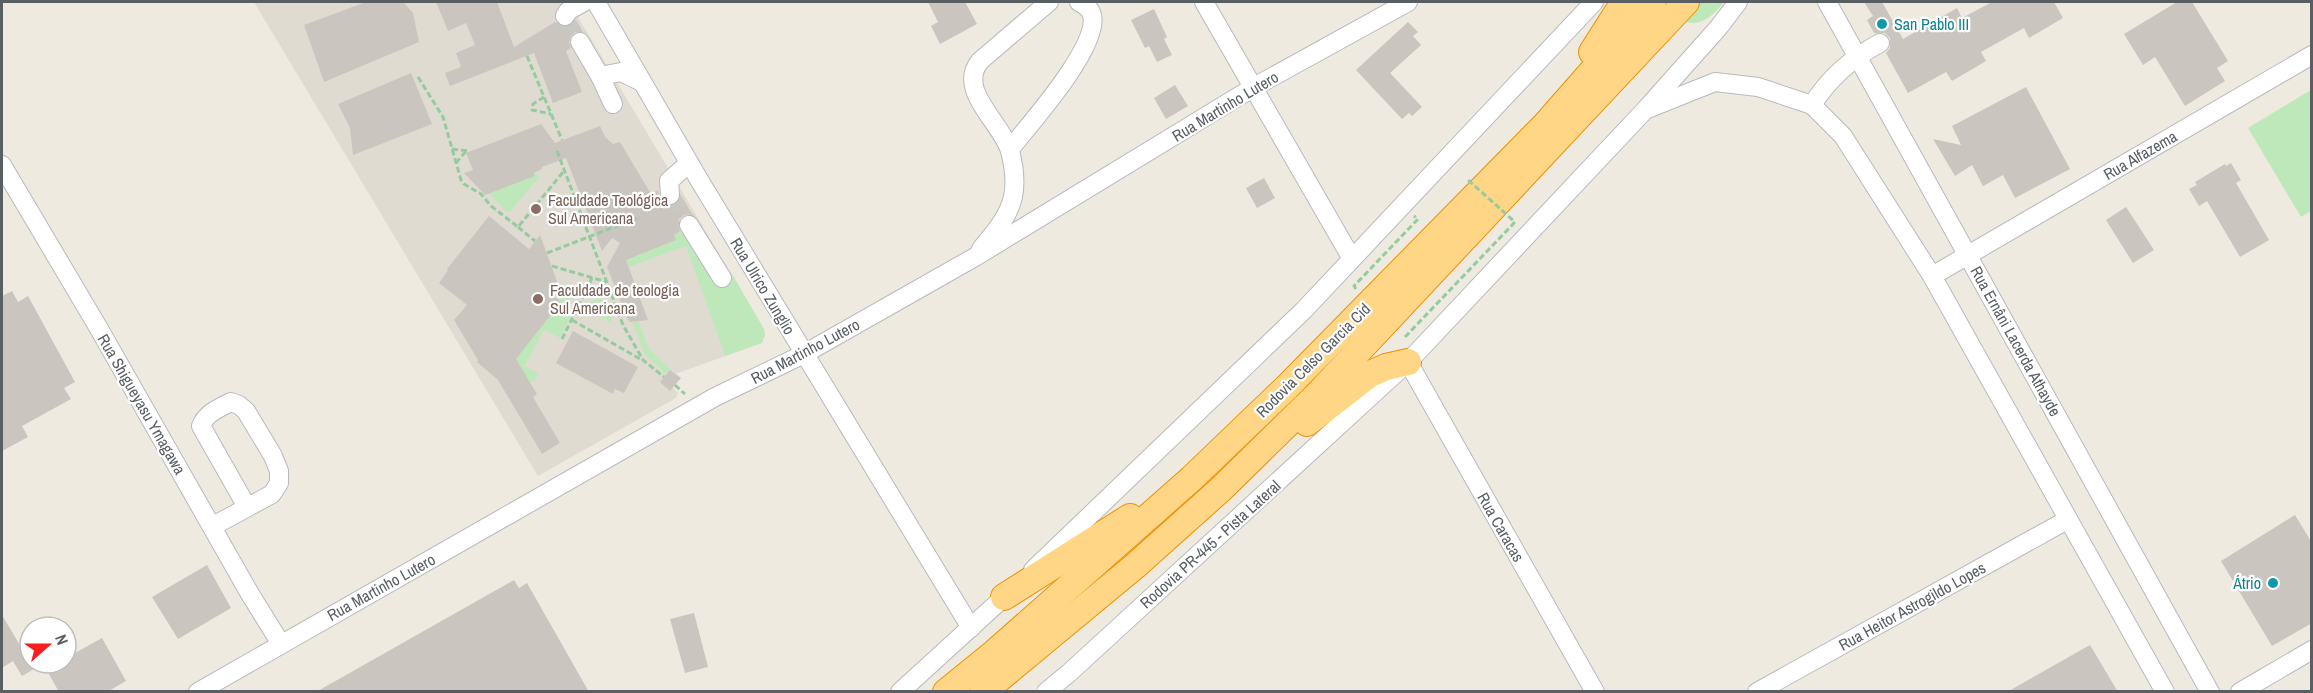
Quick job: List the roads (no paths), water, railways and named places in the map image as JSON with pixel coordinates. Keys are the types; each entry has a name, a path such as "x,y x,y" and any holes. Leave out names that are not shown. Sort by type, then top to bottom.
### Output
{"highway":[{"path":"1545,125 1624,2"},
{"name":"Rodovia Celso Garcia Cid","path":"946,692 1002,646 1191,479 1287,387 1545,125 1653,2"},
{"name":"Rodovia Celso Garcia Cid","path":"988,688 1135,566 1221,489 1320,392 1686,2"},
{"path":"1221,489 1370,374 1386,367 1408,362"},
{"path":"1004,597 1191,479"}],"street":[{"path":"565,16 568,11 584,2"},
{"name":"Rua Ulrico Zunglio","path":"596,2 689,163 971,628"},
{"path":"975,257 1007,216 1015,180 1010,149 971,84 973,69 1049,2"},
{"path":"1010,149 1066,80 1082,52 1091,28 1092,17 1088,7 1079,2"},
{"path":"1204,2 1352,259"},
{"name":"Rua Martinho Lutero","path":"198,692 715,397 804,354 975,257 1254,87 1408,2"},
{"path":"900,692 1004,597 1304,310 1594,2"},
{"path":"1408,362 1646,109 1719,27 1738,2"},
{"path":"1827,2 1968,255"},
{"path":"580,42 613,104"},
{"path":"1812,105 1823,88 1857,56 1880,43"},
{"name":"Rua Alfazema","path":"1968,255 2312,55"},
{"path":"600,76 621,72 642,82"},
{"path":"1646,109 1715,82 1758,87 1812,105 1843,136 1932,276 2165,692"},
{"path":"670,195 669,181 689,163"},
{"name":"Rua Shigueyasu Ymagawa","path":"2,165 281,644"},
{"path":"689,225 722,278"},
{"path":"703,249 717,242 742,251"},
{"name":"Rua Ernâni Lacerda Athayde","path":"1932,276 1968,255 2210,692"},
{"name":"Rodovia PR-445 - Pista Lateral","path":"1046,692 1408,362"},
{"name":"Rua Caracas","path":"1408,362 1594,692"},
{"path":"213,526 272,494 279,483 279,471 246,411 231,402 209,414 203,419 201,426 247,507"},
{"name":"Rua Heitor Astrogildo Lopes","path":"1757,692 2067,520"},
{"path":"2240,692 2312,650"}],"tunnel":[{"path":"565,16 567,24 580,42"},
{"path":"670,195 689,225"}],"place":[{"name":"San Pablo III","path":"1882,24"},
{"name":"Faculdade Teológica Sul Americana","path":"536,209"},
{"name":"Faculdade de teologia Sul Americana","path":"538,299"},
{"name":"Átrio","path":"2273,583"}]}
